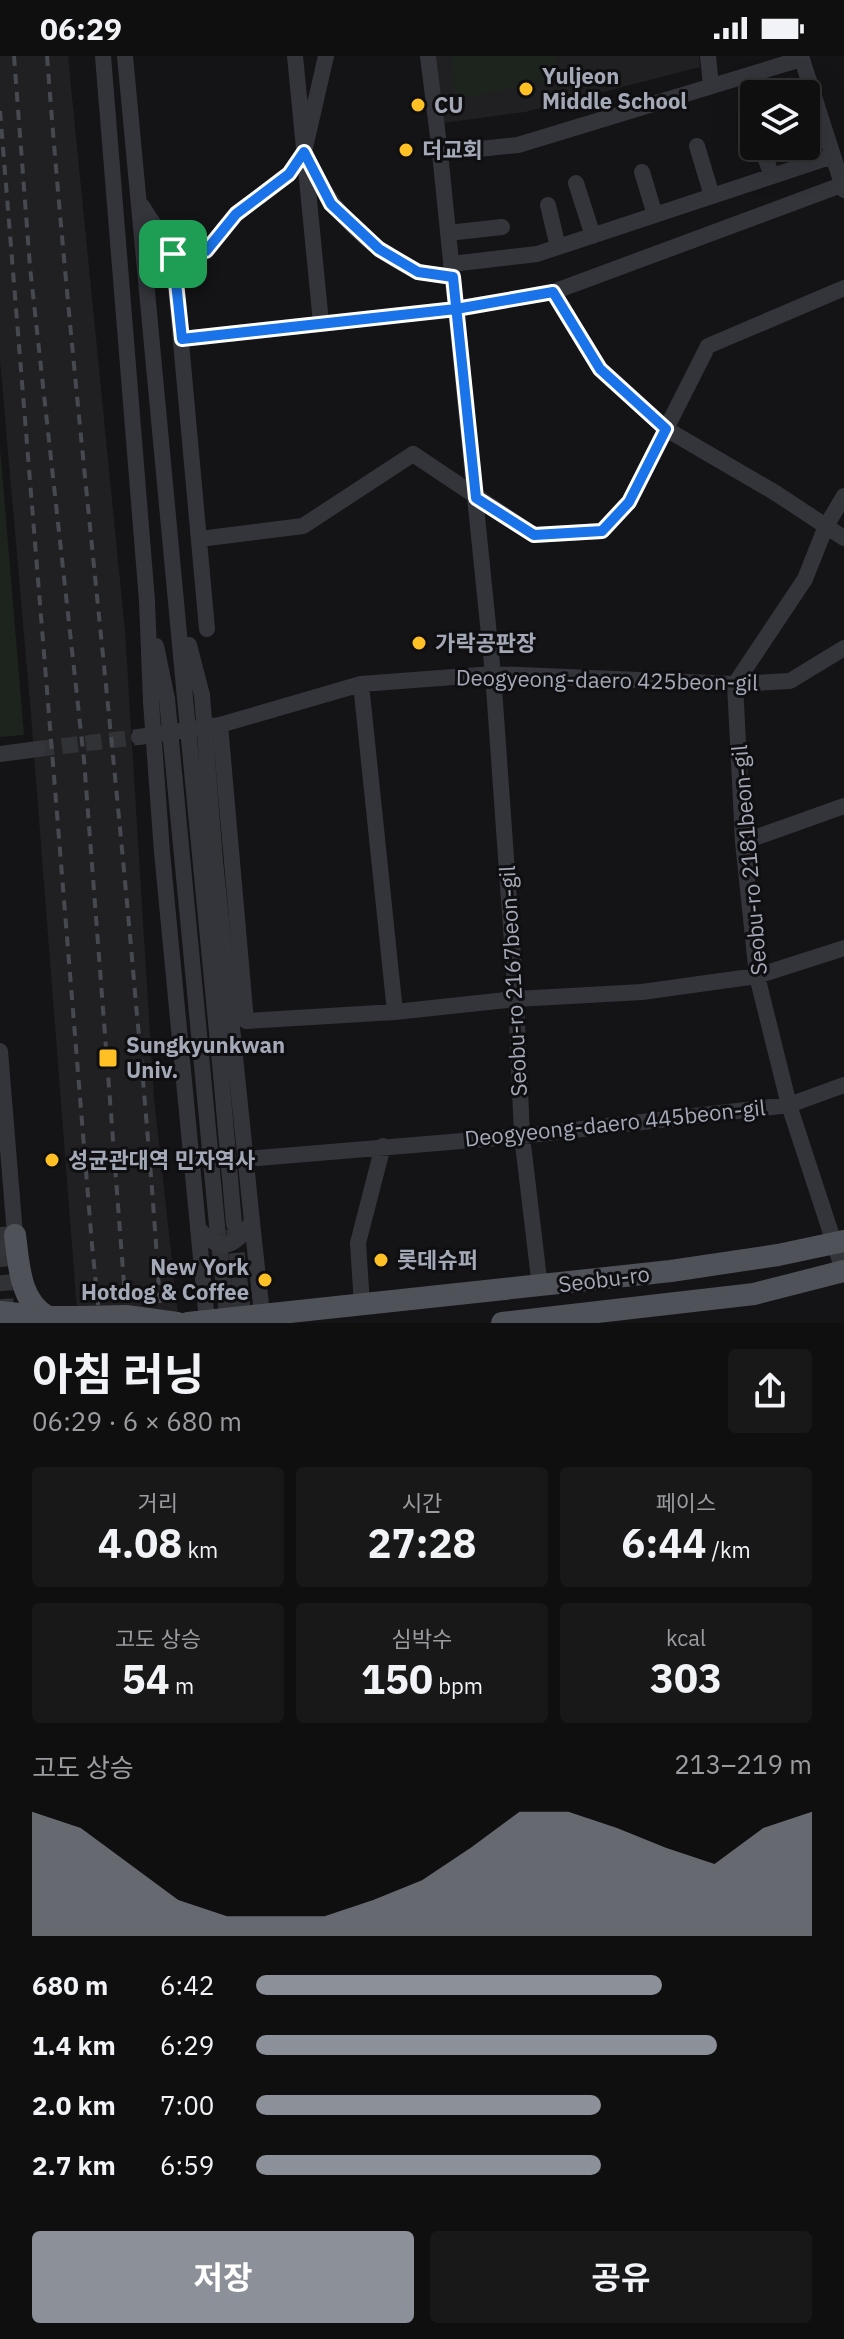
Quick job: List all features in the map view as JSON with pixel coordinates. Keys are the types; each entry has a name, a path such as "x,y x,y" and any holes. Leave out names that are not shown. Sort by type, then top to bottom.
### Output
{"main road":[{"path":"8,1242 22,1283 36,1311 48,1317"},
{"name":"Seobu-ro","path":"201,1322 262,1319 362,1305 540,1287 778,1255 840,1242"},
{"name":"Seobu-ro","path":"502,1323 754,1294 844,1272"},
{"path":"0,1312 48,1317 126,1316 177,1323"}],"street":[{"path":"103,56 147,601 203,1076 226,1225 221,1074 194,696"},
{"path":"125,56 178,601 194,696 215,861 262,1319"},
{"path":"295,56 321,323"},
{"path":"173,254 206,251 236,214 289,174 304,152 326,56"},
{"name":"Seobu-ro 2167beon-gil","path":"428,56 493,674 516,999 522,1136 540,1287"},
{"path":"708,56 711,86"},
{"path":"182,339 456,309 553,292 843,186 801,58 518,145 440,153"},
{"path":"697,146 712,196"},
{"path":"304,152 331,204 379,249 418,272 452,270 537,254 833,156"},
{"path":"766,160 772,176"},
{"path":"642,172 655,215"},
{"path":"576,183 593,236"},
{"path":"139,201 173,254 207,629"},
{"path":"548,205 558,247"},
{"path":"448,233 502,227"},
{"path":"200,539 303,526 413,454 534,535 602,531 629,502 708,346 844,288"},
{"path":"553,292 600,369 666,429 774,492 844,538"},
{"path":"735,684 805,579 826,526 844,496"},
{"name":"Deogyeong-daero 425beon-gil","path":"139,737 220,725 361,684 493,674 735,684 790,681 844,648"},
{"path":"361,684 395,1012"},
{"name":"Seobu-ro 2181beon-gil","path":"735,684 743,842 757,976 789,1105 840,1242 844,1272"},
{"path":"159,701 163,868 198,1227 201,1322"},
{"path":"220,725 246,1021 642,992 757,976 844,948"},
{"path":"0,754 38,749"},
{"path":"743,842 844,806"},
{"path":"0,1051 8,1242"},
{"name":"Deogyeong-daero 445beon-gil","path":"258,1158 522,1136 789,1105 844,1085"},
{"path":"362,1305 358,1243 383,1146"},
{"path":"198,1227 210,1242 226,1245 240,1239 252,1222"}],"shaded area":[{"path":"0,56 68,56 125,631 154,1099 179,1323 78,1323 0,360"},
{"name":"Yuljeon Middle School","path":"436,56 699,56 700,67 525,112 443,123"},
{"path":"451,56 556,56 558,79 456,100"},
{"path":"0,448 24,735 0,737"}],"tunnel":[{"path":"38,749 139,737"},
{"path":"217,1225 228,1323"},
{"path":"0,1227 7,1321"},
{"path":"234,1229 244,1323"}],"railway":[{"path":"14,56 30,267 84,760 127,1323"},
{"path":"47,56 140,1044 161,1323"},
{"path":"0,111 100,1323"}],"place":[{"name":"Yuljeon Middle School","path":"526,89"},
{"name":"CU","path":"418,105"},
{"name":"더교회","path":"406,150"},
{"name":"가락공판장","path":"419,643"},
{"name":"Sungkyunkwan Univ.","path":"108,1058"},
{"name":"성균관대역 민자역사","path":"52,1160"},
{"name":"롯데슈퍼","path":"381,1260"},
{"name":"New York Hotdog & Coffee","path":"265,1280"}],"route":[{"path":"173,254 182,339 456,309 553,292 600,369 666,429 629,502 602,531 534,535 476,498 456,309 453,277 418,272 379,249 331,204 304,152 289,174 236,214 206,251 173,254"}]}
